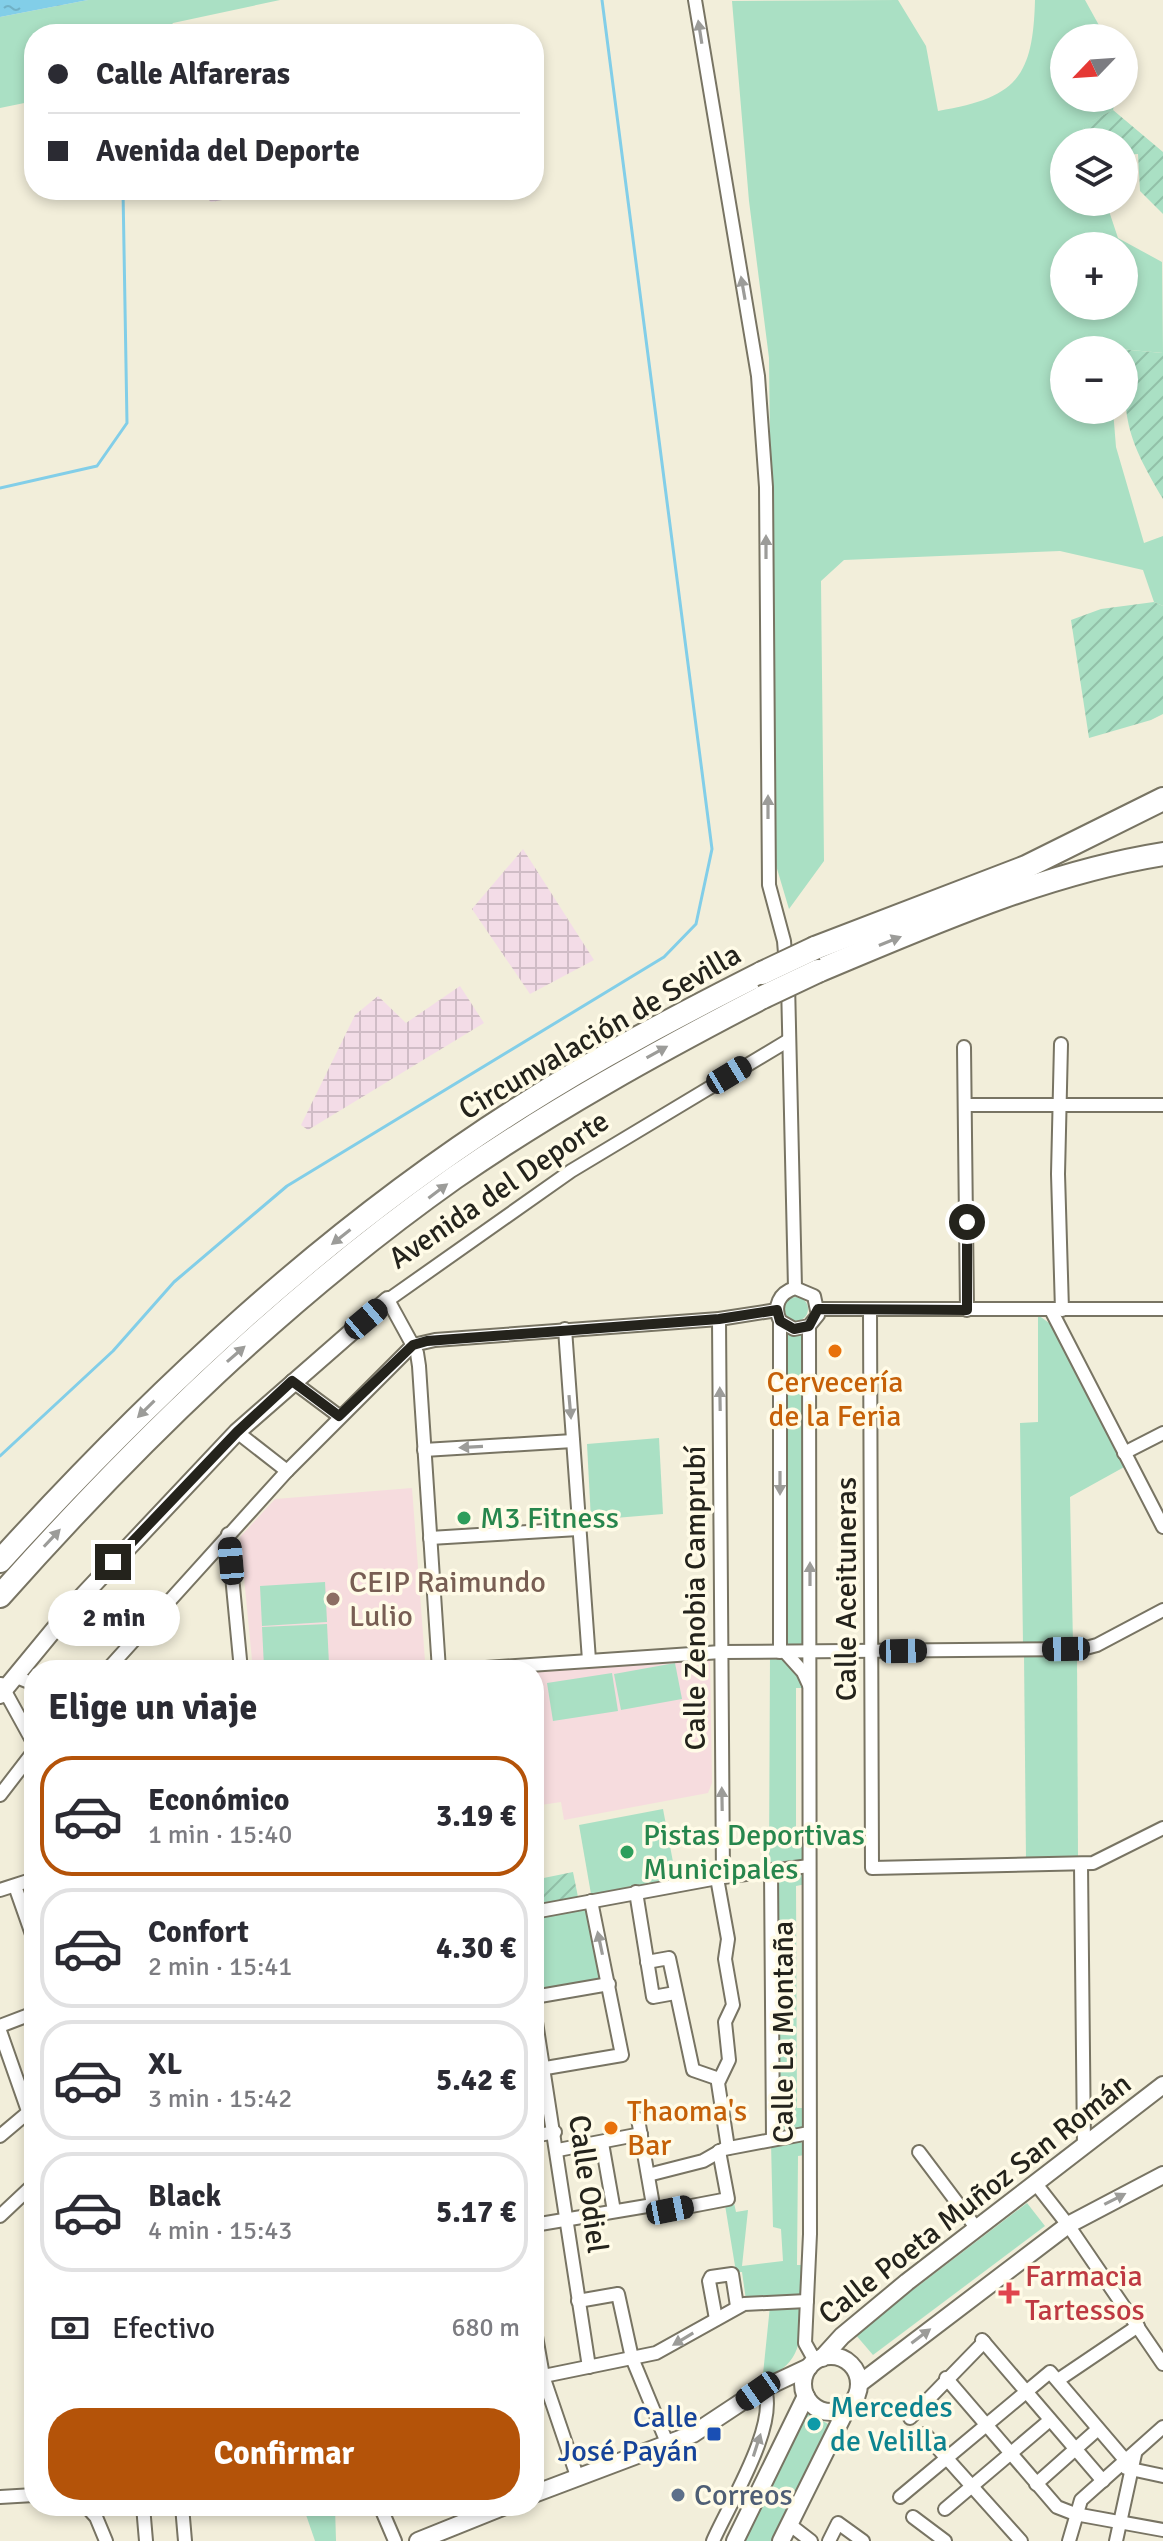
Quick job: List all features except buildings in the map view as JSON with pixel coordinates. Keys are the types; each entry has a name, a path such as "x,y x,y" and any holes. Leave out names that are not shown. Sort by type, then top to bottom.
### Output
{"highway":[{"path":"1120,823 1163,792"},
{"name":"Circunvalación de Sevilla","path":"0,1561 167,1388 265,1299 379,1207 518,1108 654,1028 762,973 815,948 1026,867 1163,799"},
{"path":"1026,867 1099,843 1163,809"},
{"name":"Circunvalación de Sevilla","path":"0,1596 169,1415 285,1312 392,1225 550,1115 638,1063 818,971 960,914 1090,871 1163,854"},
{"path":"1090,871 1163,863"}],"main road":[{"name":"Avenida del Deporte","path":"27,1660 133,1541 237,1432 388,1300"},
{"name":"Avenida del Deporte","path":"4,1686 24,1664"},
{"name":"Calle Poeta Muñoz San Román","path":"815,2362 842,2336 1163,2085"},
{"path":"859,2384 1068,2225 1163,2175"},
{"path":"544,2491 668,2445 707,2427 770,2384 815,2362 840,2357 848,2361 859,2384 856,2397 847,2408 781,2541"},
{"path":"735,2541 815,2362"},
{"path":"770,2384 804,2392 811,2404 829,2413 847,2408"},
{"path":"418,2541 480,2516"}],"street":[{"path":"695,0 758,376 766,487 769,885 784,941 790,1006 795,1288"},
{"name":"Avenida del Deporte","path":"388,1300 571,1171 789,1040"},
{"path":"1061,1044 1056,1310 1163,1527"},
{"path":"964,1047 967,1310"},
{"path":"967,1105 1163,1105"},
{"path":"810,1688 803,1672 782,1652 778,1316 784,1293 795,1288 809,1291 818,1309"},
{"path":"388,1300 413,1345 419,1366 438,1660"},
{"path":"818,1309 1163,1309"},
{"path":"116,1660 287,1471 413,1345 435,1340 565,1329 778,1316 794,1329 809,1326 818,1309"},
{"name":"Calle Aceituneras","path":"870,1310 872,1868 1081,1865"},
{"name":"Calle Zenobia Camprubí","path":"653,2205 660,2212 728,2199 719,2079 729,2064 725,2022 733,2005 725,1959 728,1939 720,1878 719,1319"},
{"name":"Calle La Montaña","path":"809,1326 811,1652 805,2343 815,2362"},
{"path":"565,1329 589,1660"},
{"path":"292,1381 339,1416"},
{"path":"237,1432 287,1471"},
{"path":"1124,1453 1163,1433"},
{"path":"424,1450 573,1441"},
{"path":"430,1538 578,1529"},
{"path":"228,1534 240,1660"},
{"path":"544,1663 721,1652 1082,1649 1097,1645 1163,1610"},
{"path":"24,1685 4,1686 24,1725"},
{"path":"0,1795 24,1764"},
{"path":"1084,2147 1081,1865 1103,1860 1163,1828"},
{"path":"544,1910 720,1878 809,1866"},
{"name":"Calle La Montaña","path":"771,1870 773,2139"},
{"path":"0,1890 24,1883"},
{"path":"15,1886 24,1912"},
{"path":"636,1892 653,1997 675,1993"},
{"path":"544,2068 622,2055 591,1901"},
{"path":"647,1962 669,1958 693,2070 719,2079"},
{"path":"544,1995 609,1984"},
{"path":"24,2018 0,2029 24,2091"},
{"name":"Calle Odiel","path":"544,2089 558,2150 589,2367"},
{"path":"0,2136 24,2115"},
{"path":"544,2223 653,2205 638,2119"},
{"path":"544,2134 555,2132"},
{"path":"648,2175 703,2161 724,2150 809,2133"},
{"path":"558,2150 641,2134"},
{"path":"602,2143 614,2211"},
{"path":"919,2152 977,2229"},
{"path":"1036,2184 1068,2225 1163,2364"},
{"path":"0,2216 24,2193"},
{"path":"716,2319 709,2281 711,2277 732,2274 737,2306"},
{"path":"578,2301 618,2294 632,2358 668,2445"},
{"path":"544,2376 632,2358 673,2345 737,2306 766,2301 807,2301"},
{"path":"900,2497 1026,2391 1138,2326"},
{"path":"910,2418 983,2341 1103,2481"},
{"path":"1054,2376 1128,2463 1163,2476"},
{"path":"946,2378 1057,2507 1075,2514 1163,2530"},
{"path":"713,2541 756,2450 770,2384"},
{"path":"544,2392 578,2479"},
{"path":"945,2509 1050,2420"},
{"path":"1069,2541 1075,2514 1085,2496 1128,2463 1163,2427"},
{"path":"1036,2484 1098,2429"},
{"path":"925,2434 1021,2541"},
{"path":"1116,2541 1128,2463"},
{"path":"0,2497 24,2496"},
{"path":"94,2516 106,2541"},
{"path":"144,2516 146,2541"},
{"path":"183,2516 185,2541"},
{"path":"384,2516 395,2541"},
{"path":"913,2517 945,2541"},
{"path":"829,2541 838,2523 863,2541"},
{"path":"789,2524 811,2541"}],"shaded area":[{"path":"523,849 594,960 530,994 472,909"},
{"path":"460,986 484,1023 308,1130 301,1125 355,1015 378,996 406,1023"},
{"name":"CEIP Raimundo Lulio","path":"412,1488 425,1660 252,1660 240,1537 275,1499"},
{"path":"710,1659 712,1783 708,1793 564,1820 561,1802 544,1805 544,1671"}],"green space":[{"path":"88,0 280,0 172,24 24,24 24,103 0,108 0,17"},
{"path":"898,0 926,46 938,111 986,99 1015,80 1030,48 1035,0 1085,0 1098,24 1050,24 1050,112 1109,112 1084,128 1050,128 1050,216 1111,216 1116,232 1050,232 1050,320 1138,320 1138,249 1162,262 1163,353 1138,351 1138,336 1050,336 1050,424 1114,424 1116,447 1144,543 1163,536 1163,606 1154,602 1143,570 1060,551 844,560 821,581 824,861 789,909 775,862 769,358 749,201 732,1"},
{"path":"1109,112 1115,112 1134,128 1083,128 1082,126"},
{"path":"1138,131 1163,152 1163,214 1140,191"},
{"path":"1138,351 1163,353 1163,499 1141,459 1129,424 1138,424"},
{"path":"1154,602 1163,606 1163,714 1089,738 1071,620 1101,609"},
{"path":"796,1297 804,1301 808,1309 804,1317 796,1321 788,1317 784,1309 788,1301"},
{"path":"1038,1315 1052,1325 1126,1466 1070,1497 1073,1644 1023,1644 1020,1423 1038,1422"},
{"path":"781,1330 792,1335 807,1333 809,1649 783,1648"},
{"path":"659,1438 663,1514 591,1520 587,1444"},
{"path":"325,1582 327,1622 262,1626 260,1586"},
{"path":"327,1624 329,1660 264,1660 262,1627"},
{"path":"1077,1653 1078,1858 1026,1860 1024,1654"},
{"path":"770,1655 780,1655 797,1670 804,1688 796,1688 796,1843 804,1844 803,1864 769,1867"},
{"path":"675,1663 682,1699 621,1710 614,1674"},
{"path":"612,1673 618,1711 553,1721 547,1683"},
{"name":"Pistas Deportivas Municipales","path":"663,1809 676,1878 591,1894 579,1825"},
{"path":"803,1871 806,1884 796,1886 797,2108 806,2108 806,2129 775,2137 772,1872"},
{"path":"573,1872 578,1897 544,1902 544,1878"},
{"path":"588,1909 601,1979 544,1990 544,1917"},
{"path":"799,2141 806,2146 805,2155 798,2156 797,2265 806,2265 802,2295 746,2300 742,2272 736,2272 725,2205 734,2203 736,2212 748,2210 742,2266 783,2261 781,2229 773,2227 771,2143"},
{"path":"1027,2203 1045,2226 873,2355 855,2334"},
{"path":"802,2305 797,2349 787,2365 766,2380 763,2374 770,2306"},
{"path":"803,2410 830,2425 775,2541 742,2541"},
{"path":"306,2516 335,2516 336,2541 315,2541"}],"water":[{"path":"0,0 88,0 0,17"}],"waterway":[{"path":"0,1456 113,1351 174,1282 287,1186 664,957 696,924 712,849 602,0"},
{"path":"0,488 97,466 127,423 123,200"}],"place":[{"name":"Cervecería de la Feria","path":"835,1351"},
{"name":"M3 Fitness","path":"464,1518"},
{"name":"CEIP Raimundo Lulio","path":"333,1599"},
{"name":"Pistas Deportivas Municipales","path":"627,1852"},
{"name":"Thaoma's Bar","path":"611,2128"},
{"name":"Farmacia Tartessos","path":"1009,2293"},
{"name":"Mercedes de Velilla","path":"814,2424"},
{"name":"Calle José Payán","path":"714,2434"},
{"name":"Correos","path":"678,2495"}],"route":[{"path":"113,1562 237,1432 292,1381 339,1416 413,1345 427,1341 719,1319 777,1310 780,1321 789,1328 800,1329 814,1321 818,1309 967,1310 967,1222"}]}
